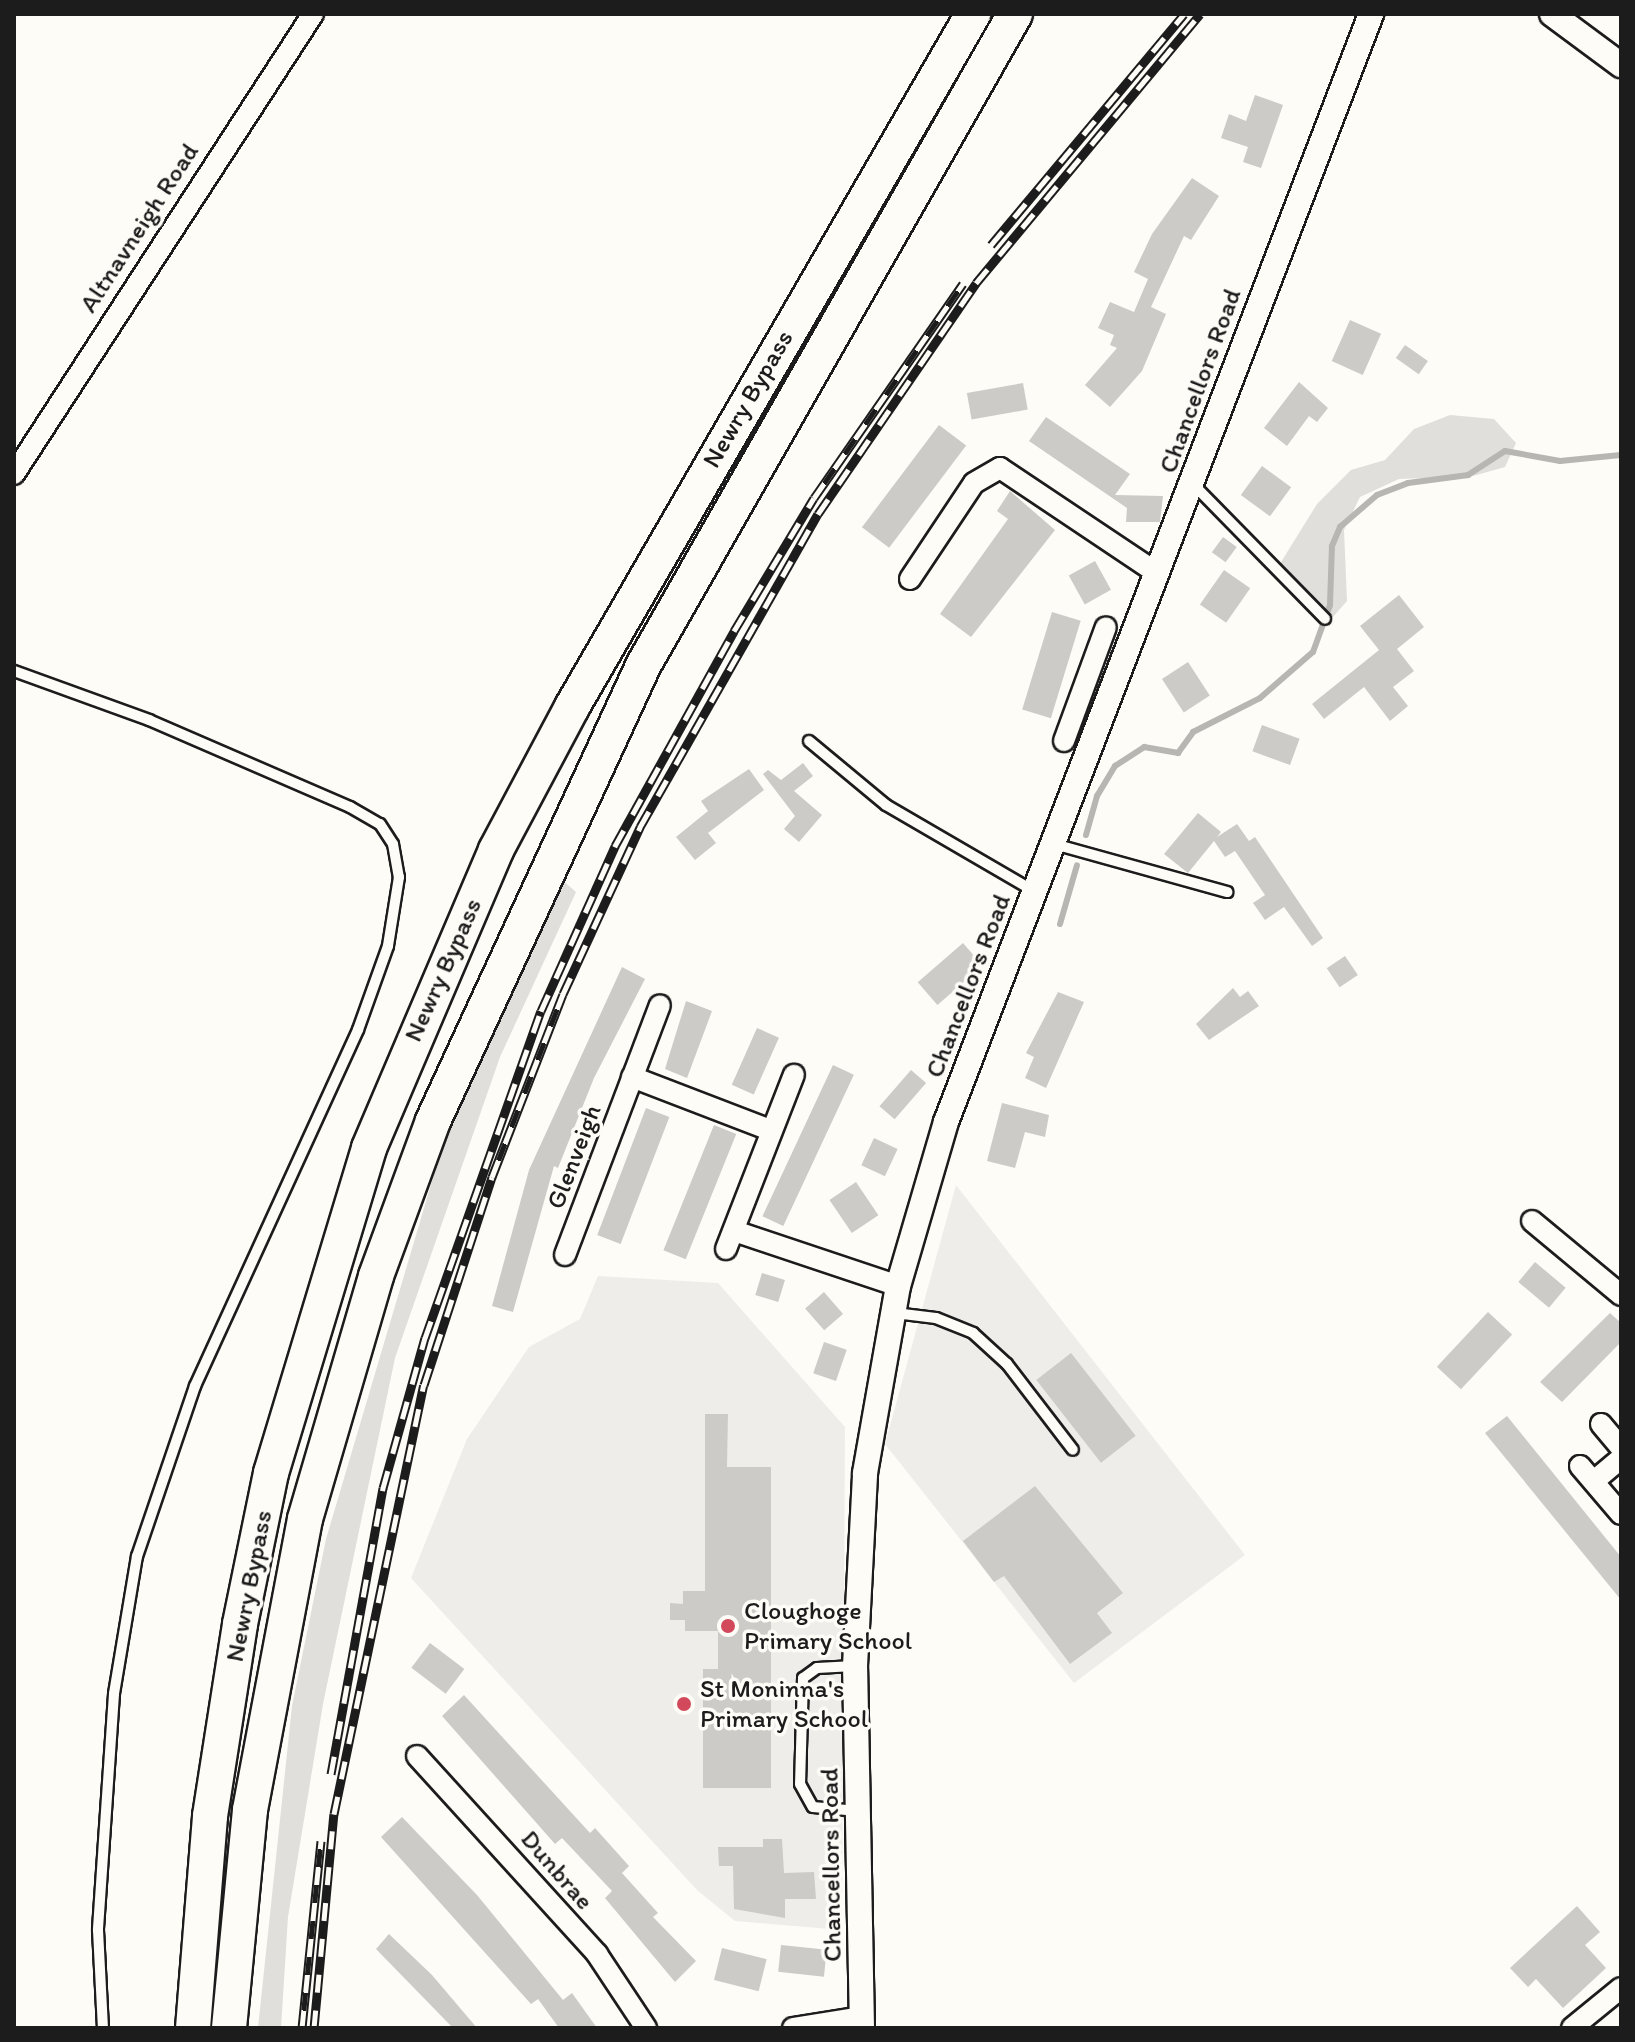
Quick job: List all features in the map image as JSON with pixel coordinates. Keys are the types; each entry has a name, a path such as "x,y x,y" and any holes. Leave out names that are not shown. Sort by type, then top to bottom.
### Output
{"highway":[{"name":"Newry Bypass","path":"193,2028 210,1816 240,1624 271,1473 369,1148 496,850 565,720 973,14"},
{"name":"Newry Bypass","path":"229,2028 250,1810 305,1519 367,1305 433,1121 644,664 1015,14"}],"street":[{"name":"Altnavneigh Road","path":"14,474 313,14"},
{"name":"Chancellors Road","path":"862,2022 855,1666 865,1473 898,1286 946,1122 1034,891 1116,689 1157,573 1371,14"},
{"path":"1552,14 1621,65"},
{"path":"910,579 974,483 1000,468 1157,573"},
{"path":"1064,741 1106,627"},
{"path":"1087,679 1116,689"},
{"name":"Glenveigh","path":"565,1255 660,1005"},
{"path":"794,1075 770,1130 730,1240 898,1286"},
{"path":"632,1077 770,1130"},
{"path":"1532,1221 1621,1295"},
{"path":"1601,1424 1621,1448"},
{"path":"1621,1458 1587,1474 1621,1514"},
{"name":"Dunbrae","path":"417,1756 597,1954 646,2028"},
{"path":"1572,2028 1621,1988"},
{"path":"793,2028 862,2022"}],"lane":[{"path":"1192,482 1325,619"},
{"path":"14,671 149,720 350,807 380,824 393,844 399,877 388,946 358,1030 195,1386 137,1556 114,1694 98,1930 103,2028"},
{"path":"809,741 886,805 1034,891"},
{"path":"1054,844 1227,892"},
{"path":"893,1313 936,1318 973,1333 1007,1364 1073,1450"},
{"path":"855,1666 817,1668 803,1678 800,1784 813,1807 858,1811"}],"shaded area":[{"path":"1450,415 1494,419 1516,443 1505,467 1473,476 1399,479 1360,497 1344,530 1347,601 1324,627 1273,575 1317,504 1351,470 1385,460 1414,429"},
{"path":"560,878 576,892 500,1057 395,1358 323,1704 288,1917 281,2028 258,2028 292,1706 326,1539 443,1144"},
{"path":"956,1185 1245,1555 1074,1683 885,1444"},
{"name":"St Moninna's Primary School","path":"598,1276 718,1283 845,1427 842,1930 735,1921 697,1890 411,1578 467,1439 529,1347 580,1319"}],"building":[{"path":"1255,95 1283,105 1261,168 1243,162 1248,147 1221,138 1229,114 1246,121"},
{"path":"1192,178 1219,196 1191,240 1184,236 1151,307 1166,314 1142,371 1110,407 1085,385 1117,348 1110,345 1114,335 1098,328 1110,302 1134,312 1148,279 1134,272 1152,234"},
{"path":"1350,320 1381,334 1363,375 1332,361"},
{"path":"1405,345 1428,361 1419,374 1396,358"},
{"path":"1299,382 1328,408 1317,422 1309,416 1287,446 1264,428"},
{"path":"1023,383 1028,410 972,419 967,393"},
{"path":"1046,417 1130,474 1115,495 1163,496 1160,522 1126,522 1127,508 1029,441"},
{"path":"939,425 966,445 889,548 862,527"},
{"path":"1262,466 1291,487 1270,516 1241,495"},
{"path":"1010,491 1055,530 971,637 940,614 1008,519 997,511"},
{"path":"1223,537 1237,547 1226,562 1212,552"},
{"path":"1095,561 1111,590 1085,604 1069,576"},
{"path":"1224,570 1250,588 1226,623 1200,604"},
{"path":"1399,595 1424,627 1397,649 1414,671 1393,687 1408,706 1390,721 1364,687 1324,719 1312,704 1379,650 1360,626"},
{"path":"1052,612 1081,621 1051,718 1022,710"},
{"path":"1188,662 1210,696 1184,712 1162,679"},
{"path":"1262,725 1300,739 1290,765 1252,751"},
{"path":"803,763 813,776 794,791 822,815 799,842 784,829 795,816 763,774 768,770 781,780"},
{"path":"749,769 764,790 708,833 716,843 695,860 676,837 708,811 701,801"},
{"path":"1198,813 1221,832 1217,837 1237,824 1249,841 1255,837 1323,938 1312,946 1284,907 1265,920 1253,903 1265,895 1235,851 1225,857 1214,841 1188,873 1164,854"},
{"path":"963,943 983,966 937,1005 918,982"},
{"path":"1345,956 1358,975 1340,987 1327,968"},
{"path":"622,967 645,979 594,1078 558,1168 554,1166 513,1312 492,1306 529,1170"},
{"path":"1233,988 1240,997 1248,991 1259,1006 1209,1040 1196,1024"},
{"path":"1058,992 1084,1002 1046,1088 1025,1078 1034,1057 1026,1053"},
{"path":"686,1001 712,1011 687,1078 665,1069"},
{"path":"757,1028 779,1038 754,1094 732,1085"},
{"path":"833,1065 854,1075 783,1226 762,1216"},
{"path":"911,1070 926,1083 895,1119 880,1106"},
{"path":"1002,1103 1049,1115 1045,1137 1025,1132 1015,1168 987,1161"},
{"path":"646,1108 669,1117 621,1244 597,1235"},
{"path":"714,1125 736,1134 686,1259 663,1250"},
{"path":"874,1138 898,1149 885,1176 861,1165"},
{"path":"856,1182 878,1215 852,1233 829,1200"},
{"path":"1535,1262 1566,1288 1549,1308 1518,1282"},
{"path":"762,1273 785,1280 778,1302 755,1295"},
{"path":"824,1292 843,1314 824,1330 805,1308"},
{"path":"1488,1312 1512,1335 1461,1389 1437,1367"},
{"path":"1610,1313 1621,1323 1621,1342 1562,1402 1540,1382"},
{"path":"824,1342 847,1350 836,1381 813,1373"},
{"path":"1071,1353 1136,1436 1101,1463 1036,1380"},
{"name":"Cloughoge Primary School","path":"705,1414 728,1414 727,1467 771,1467 771,1788 703,1788 703,1669 718,1669 718,1631 685,1631 685,1620 670,1620 670,1603 683,1604 683,1591 705,1591"},
{"path":"1507,1416 1621,1557 1621,1600 1485,1433"},
{"path":"1035,1486 1123,1593 1097,1613 1112,1633 1070,1664 1004,1576 994,1582 963,1541"},
{"path":"430,1643 464,1669 446,1694 411,1668"},
{"path":"464,1695 590,1833 595,1828 629,1866 622,1873 658,1913 653,1917 696,1961 675,1982 605,1898 612,1891 562,1838 555,1844 442,1716"},
{"path":"402,1817 477,1895 563,2000 572,1993 597,2028 559,2028 538,1999 531,2004 381,1837"},
{"path":"763,1839 782,1839 784,1873 814,1872 816,1899 785,1899 785,1918 734,1909 733,1866 719,1866 718,1847 763,1847"},
{"path":"1577,1906 1600,1932 1585,1945 1606,1968 1563,2008 1536,1979 1528,1987 1510,1968"},
{"path":"389,1934 432,1975 477,2028 453,2028 376,1949"},
{"path":"781,1945 827,1950 824,1977 778,1972"},
{"path":"722,1948 767,1959 759,1991 714,1980"}],"waterway":[{"path":"1086,835 1097,796 1115,766 1144,747 1178,753 1193,732 1260,698 1313,652 1330,605 1332,546 1340,527 1377,495 1408,483 1468,475 1505,451 1560,461 1621,455"},
{"path":"1060,924 1077,865"}],"railway":[{"path":"991,245 1184,14"},
{"path":"314,2028 334,1814 424,1385 492,1177 563,994 640,827 818,514 976,283 1200,14"},
{"path":"331,1774 383,1488 425,1338 541,1011 615,846 734,631 814,498 963,284"},
{"path":"302,2028 321,1841"}],"place":[{"name":"Cloughoge Primary School","path":"728,1626"},
{"name":"St Moninna's Primary School","path":"684,1704"}]}
